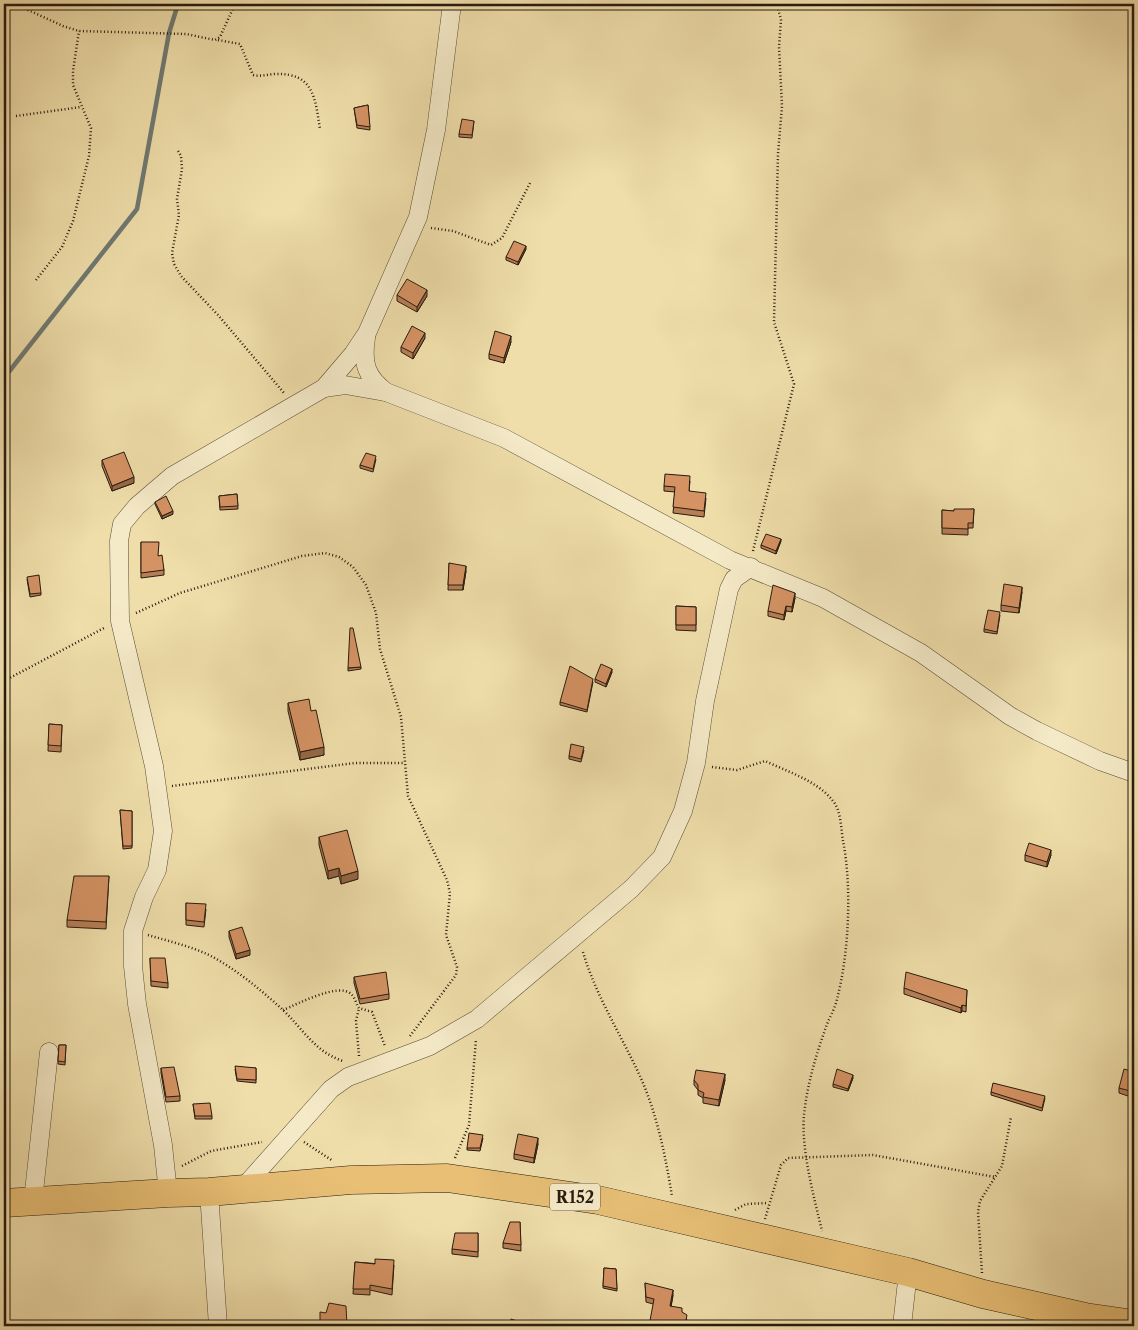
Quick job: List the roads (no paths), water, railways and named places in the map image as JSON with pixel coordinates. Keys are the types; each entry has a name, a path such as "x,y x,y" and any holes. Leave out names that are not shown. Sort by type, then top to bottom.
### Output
{"main road":[{"name":"R152","path":"4,1203 167,1184 209,1192 351,1180 447,1178 598,1200 908,1272 983,1294 1085,1317 1134,1324"}],"street":[{"path":"167,1184 160,1126 137,1004 133,966 133,931 144,897 157,870 161,853 162,831 157,789 120,621 119,541 122,524 137,506 172,476 324,388 342,369 367,333 418,217 436,130 452,4"},
{"path":"367,333 364,358 365,369 376,384 386,392"},
{"path":"324,388 345,385 386,392 504,438 678,530 708,548 823,598 921,653 1010,716 1100,761 1134,773"},
{"path":"242,1189 331,1089 360,1068 392,1060 430,1046 477,1019 631,888 662,858 683,811 696,763 705,701 726,600 734,579 751,567"},
{"path":"33,1201 49,1052"},
{"path":"209,1192 218,1326"},
{"path":"902,1326 908,1272"}],"waterway":[{"path":"4,378 137,209 169,33 178,4"}]}
